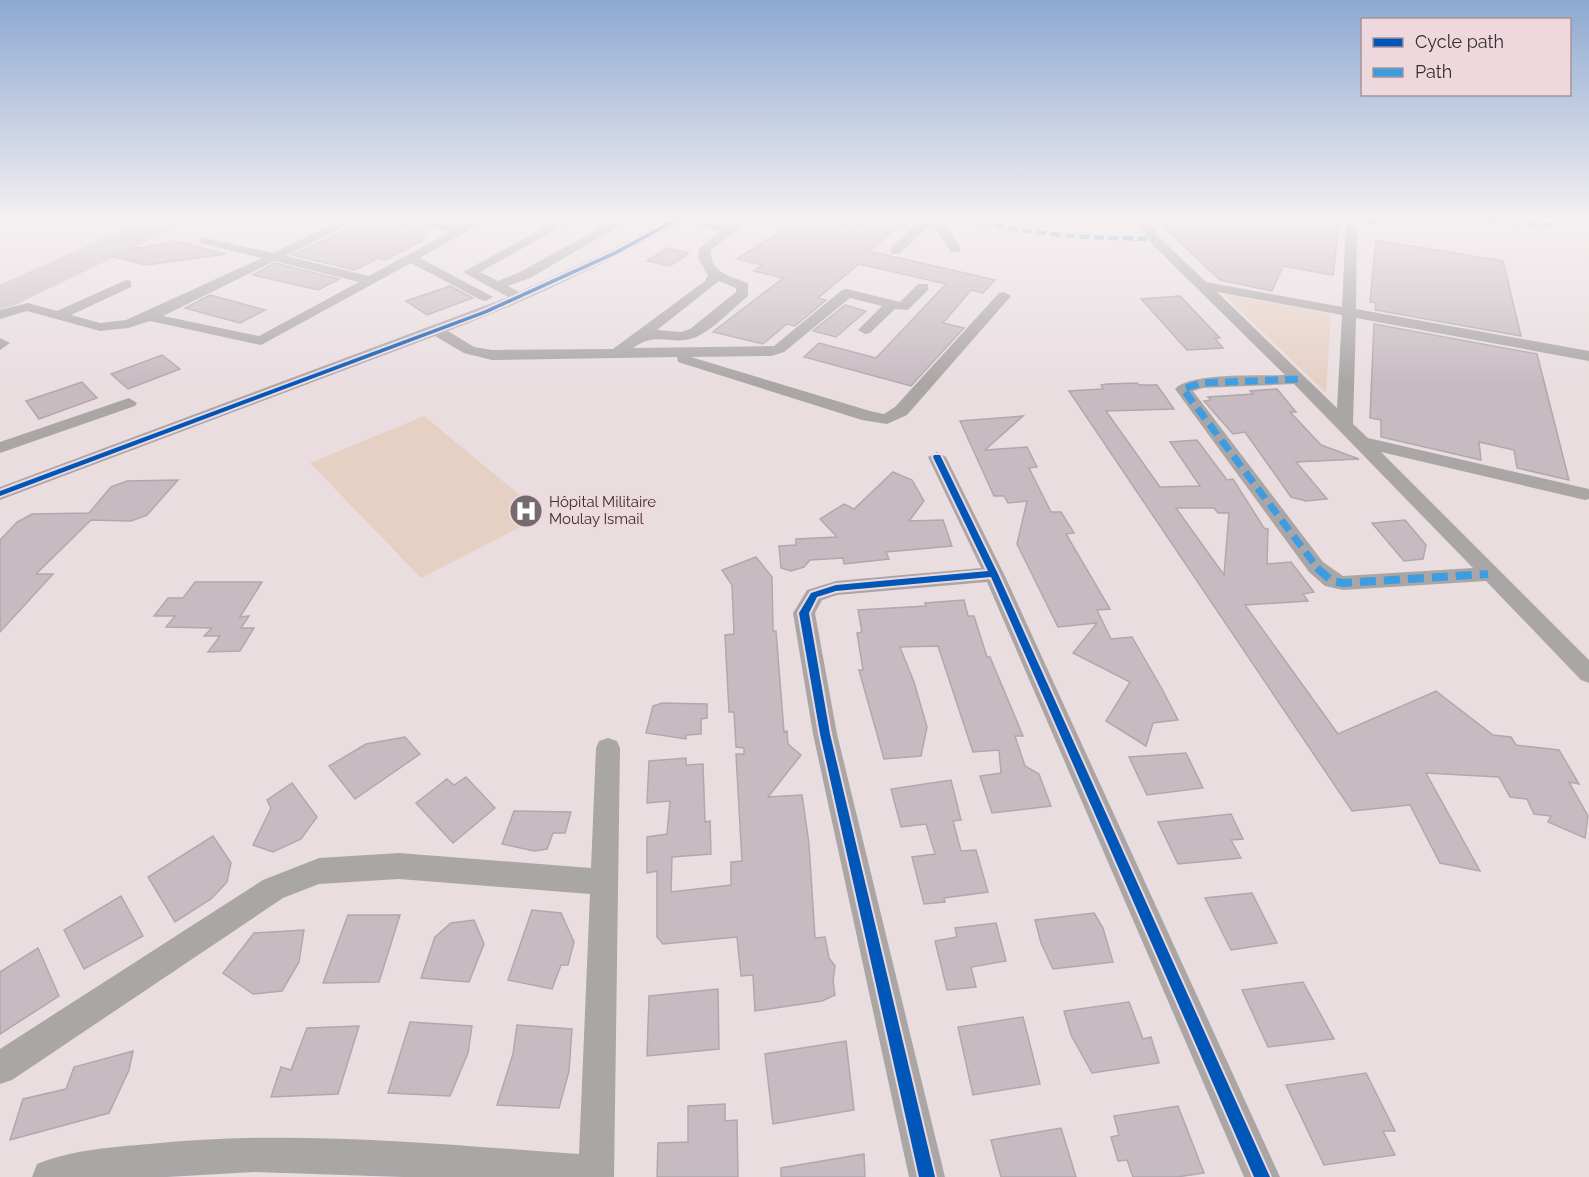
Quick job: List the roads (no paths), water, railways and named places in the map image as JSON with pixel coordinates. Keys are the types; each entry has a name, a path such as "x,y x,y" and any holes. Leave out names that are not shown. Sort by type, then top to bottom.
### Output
{"street":[{"path":"0,315 20,307 28,307 100,327 128,324 148,317 237,274"},
{"path":"343,274 373,281"},
{"path":"148,317 261,341 386,274"},
{"path":"441,274 502,305"},
{"path":"473,274 519,297"},
{"path":"477,277 483,274"},
{"path":"507,274 519,278"},
{"path":"496,286 526,274"},
{"path":"0,494 437,332 569,274"},
{"path":"1191,274 1362,442 1488,574 1589,674"},
{"path":"1345,425 1350,274"},
{"path":"617,353 707,287 715,275 743,286 743,293 695,332 682,336 643,334"},
{"path":"57,316 126,284"},
{"path":"1204,286 1589,356"},
{"path":"437,332 479,354 665,353 779,349 847,293 903,307 923,287"},
{"path":"665,353 868,416 887,419 901,411 1004,296"},
{"path":"865,330 892,304"},
{"path":"1298,379 1202,383 1184,389 1316,567 1332,581 1343,583 1488,574"},
{"path":"0,448 129,404"},
{"path":"1362,442 1584,494"},
{"path":"937,457 994,573 1262,1177"},
{"path":"927,1177 825,734 804,613 814,595 836,588 994,573"},
{"path":"50,1177 99,1166 222,1156 301,1155 596,1175 608,748"},
{"path":"0,1068 273,889 319,871 399,866 605,882"}],"place":[{"name":"Hôpital Militaire Moulay Ismail","path":"526,511"}]}
